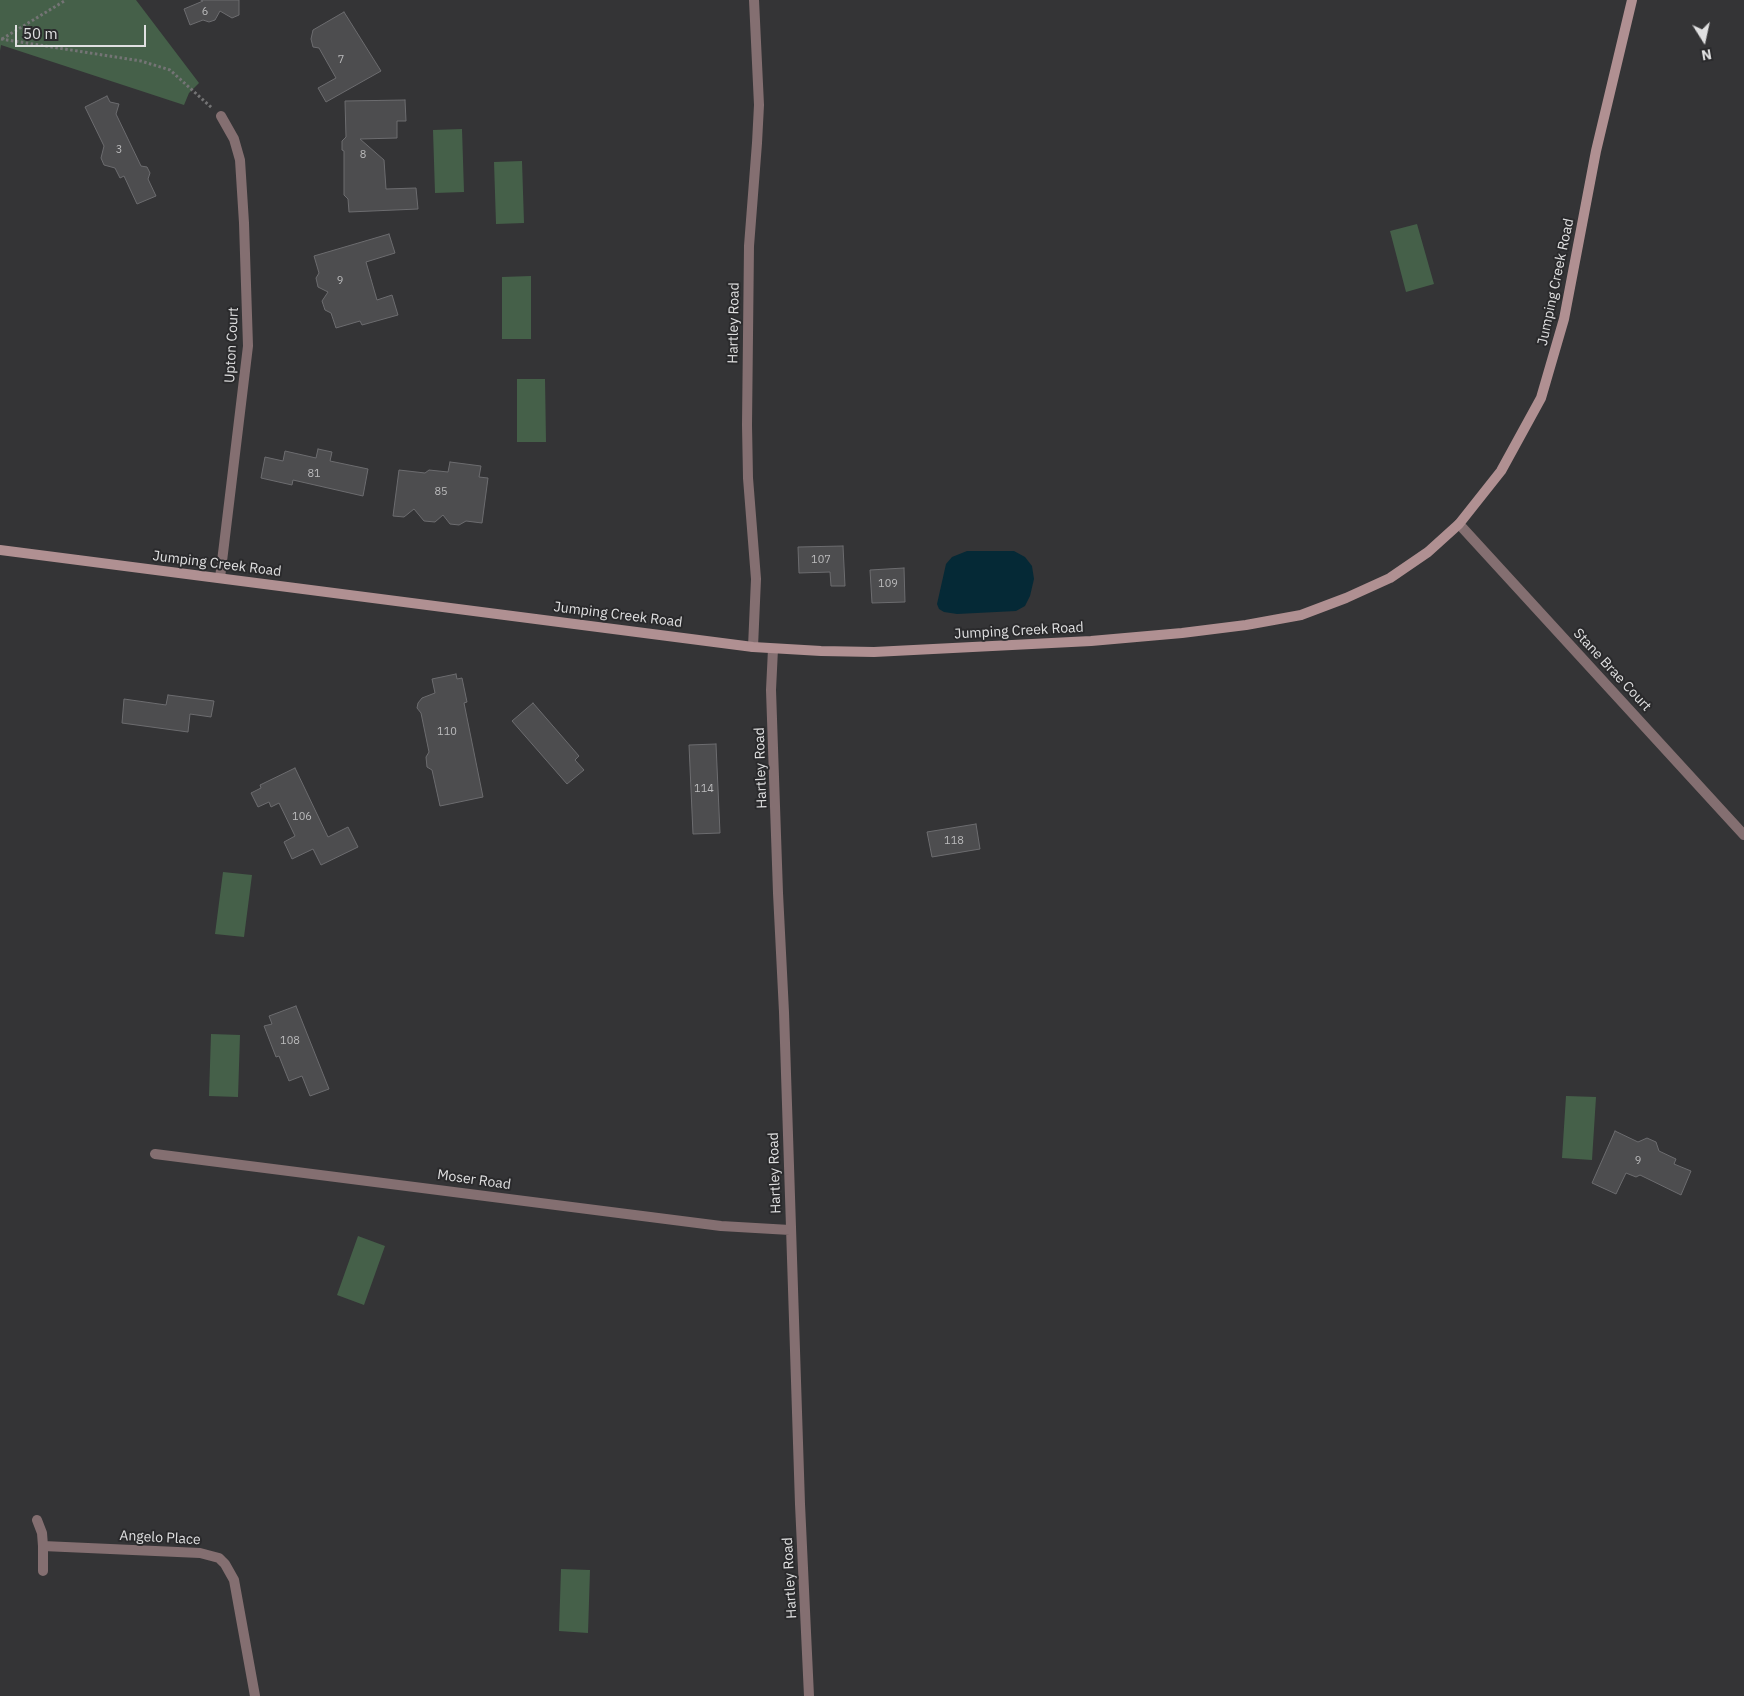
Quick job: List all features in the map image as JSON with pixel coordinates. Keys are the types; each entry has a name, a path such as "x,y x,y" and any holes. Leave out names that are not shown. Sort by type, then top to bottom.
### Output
{"main road":[{"name":"Jumping Creek Road","path":"0,550 773,649 821,652 874,652 1090,641 1182,633 1246,625 1301,615 1346,598 1390,578 1428,552 1459,524 1501,471 1541,398 1564,319 1596,151 1632,0"}],"street":[{"name":"Hartley Road","path":"753,646 756,579 748,478 746,415 749,246 759,105 754,0"},
{"name":"Upton Court","path":"220,578 245,376 248,337 240,160 234,139 221,116"},
{"name":"Stane Brae Court","path":"1459,524 1744,835"},
{"name":"Hartley Road","path":"773,649 771,690 800,1504 809,1696"},
{"name":"Moser Road","path":"155,1154 721,1226 790,1230"},
{"path":"37,1520 44,1546 43,1571"},
{"name":"Angelo Place","path":"44,1546 200,1553 219,1558 226,1564 234,1580 255,1696"}],"path":[{"path":"0,39 66,0"},
{"path":"0,39 141,61 170,70 221,116"}],"green space":[{"path":"0,0 136,0 199,83 189,93 184,105 1,45 0,51"},
{"path":"462,129 464,192 435,193 433,130"},
{"path":"522,161 524,223 496,224 494,162"},
{"path":"1417,224 1434,284 1406,292 1390,231"},
{"path":"531,276 531,339 502,339 502,277"},
{"path":"517,379 545,379 546,442 517,442"},
{"path":"223,872 252,875 244,937 215,934"},
{"path":"211,1034 240,1035 238,1097 209,1096"},
{"path":"1566,1096 1596,1097 1592,1160 1562,1158"},
{"path":"358,1236 385,1246 364,1305 337,1295"},
{"path":"561,1569 590,1570 588,1633 559,1631"}],"water":[{"path":"967,551 1014,551 1025,557 1032,566 1034,579 1030,596 1025,606 1016,611 957,614 944,612 939,609 937,604 946,564 952,557"}],"building":[{"path":"201,0 239,0 239,15 232,18 220,11 215,20 209,22 203,20 190,25 184,9 203,1"},
{"path":"344,12 381,71 326,102 318,88 336,78 319,48 313,47 311,39 313,30"},
{"path":"107,96 110,102 119,104 116,114 141,166 147,167 150,173 148,179 156,196 137,204 124,176 120,178 115,168 104,165 101,158 104,146 85,107"},
{"path":"405,100 406,121 397,121 397,138 360,139 384,160 386,189 416,188 418,209 349,212 348,199 344,195 344,151 342,150 342,141 346,137 345,101"},
{"path":"389,234 395,253 366,262 377,300 392,295 398,315 362,325 360,321 336,328 331,313 325,310 322,301 328,292 318,287 316,278 319,273 314,256"},
{"path":"318,449 332,452 330,461 368,469 363,496 293,480 292,485 261,478 265,457 283,461 285,451 316,458"},
{"path":"450,462 481,466 479,477 488,478 482,523 466,521 459,525 450,524 443,515 435,522 424,521 414,509 404,517 393,516 399,470 425,473 429,470 448,472"},
{"path":"843,546 845,586 831,586 830,572 799,573 798,547"},
{"path":"904,568 905,602 872,603 870,570"},
{"path":"456,674 457,679 462,678 467,702 464,703 483,797 440,806 432,770 427,767 426,757 429,752 421,713 417,708 422,698 435,693 432,679"},
{"path":"168,695 214,701 211,717 190,714 188,732 122,723 124,699 166,705"},
{"path":"533,703 579,756 575,760 584,770 567,784 512,721"},
{"path":"716,744 720,833 693,834 689,745"},
{"path":"295,768 328,837 348,827 358,847 321,865 313,849 292,859 284,842 295,836 279,803 271,807 269,802 258,807 251,793 261,788 260,785"},
{"path":"976,824 980,849 932,857 927,832"},
{"path":"296,1006 329,1089 310,1096 302,1076 289,1081 279,1056 276,1057 264,1026 272,1024 269,1016"},
{"path":"1615,1131 1638,1142 1647,1138 1656,1142 1659,1151 1676,1159 1674,1164 1691,1171 1681,1195 1640,1175 1636,1177 1626,1173 1616,1194 1592,1183"}]}
